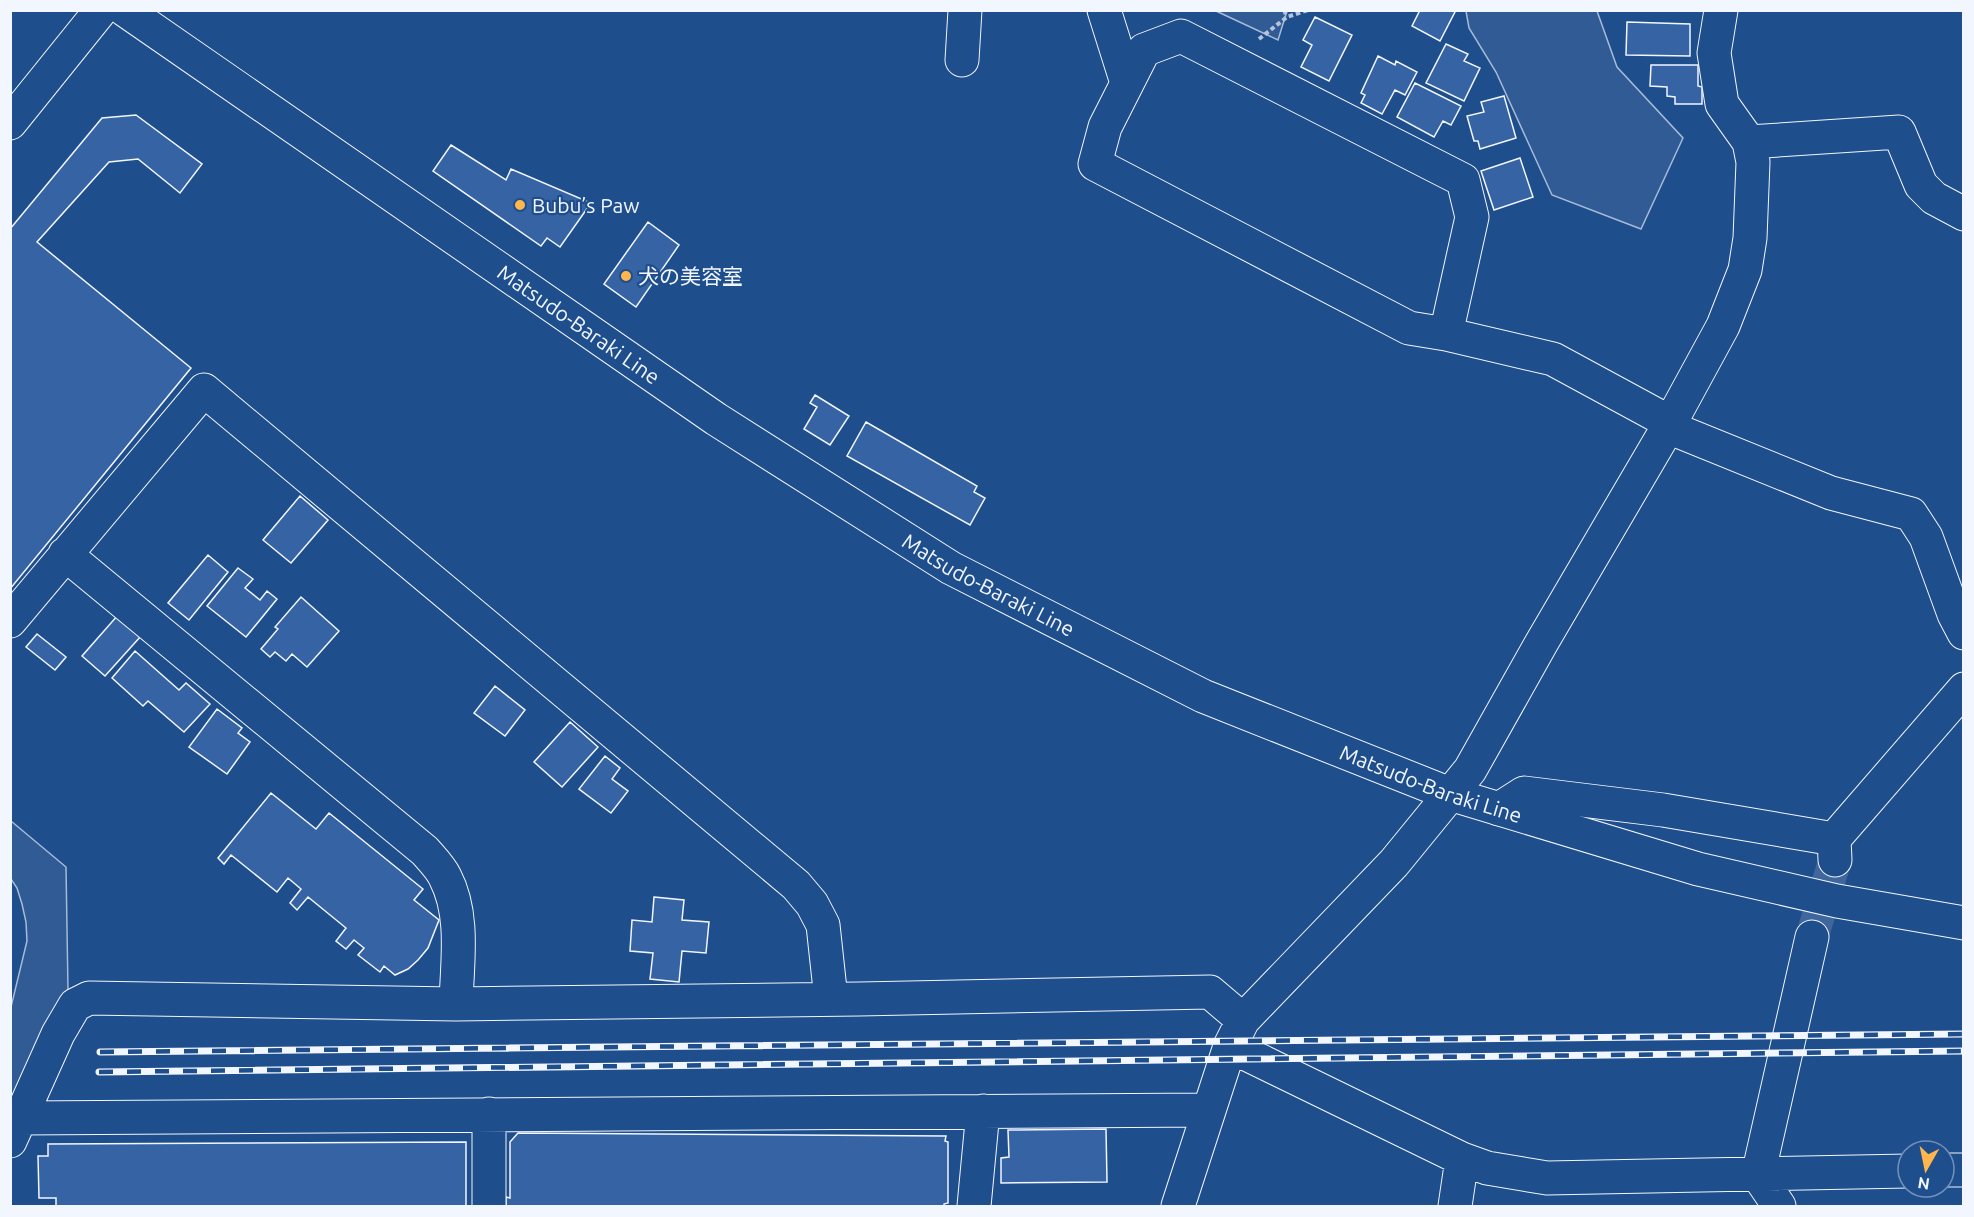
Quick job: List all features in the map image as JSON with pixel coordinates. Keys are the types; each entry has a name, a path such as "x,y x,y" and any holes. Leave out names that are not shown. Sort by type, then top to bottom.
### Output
{"street":[{"path":"10,123 101,10"},
{"name":"Matsudo-Baraki Line","path":"125,10 716,418 951,568 1203,696 1450,794 1698,869 1837,901 1964,923"},
{"path":"962,60 966,10"},
{"path":"1104,10 1127,83"},
{"path":"1178,1206 1208,1110 1237,1033 1394,863 1470,770 1542,642 1670,425 1724,326 1745,270 1750,238 1753,162 1749,142 1722,104 1714,53 1721,10"},
{"path":"1446,334 1472,217 1463,180 1181,36 1144,50 1105,127 1095,164 1409,328 1553,358 1670,425 1831,493 1911,514 1926,537 1954,614 1964,633"},
{"path":"1749,142 1899,132 1921,185 1934,198 1964,214"},
{"path":"10,621 204,390 796,885 813,904 823,926 831,999"},
{"path":"65,554 425,851 445,875 454,898 458,933 456,1004"},
{"path":"1499,808 1524,793 1663,810 1835,850 1964,689"},
{"path":"1779,1206 1758,1175 1812,937"},
{"path":"1208,1110 489,1114 16,1129 58,1034 75,1005 89,998 456,1004 1210,992 1237,1033 1462,1159 1487,1168 1547,1178 1896,1171"},
{"path":"974,1206 983,1111"},
{"path":"489,1114 489,1206"},
{"path":"1455,1206 1462,1159"}],"path":[{"path":"1284,10 1287,17"},
{"path":"1250,46 1287,17 1308,10"}],"shaded area":[{"path":"1216,11 1287,11 1278,40"},
{"path":"1466,11 1597,11 1617,67 1683,138 1641,229 1552,195 1496,72 1469,28"},
{"path":"11,821 66,867 68,990 11,1109 11,1007 27,941 22,904 17,888 11,879"}],"building":[{"path":"1416,10 1456,10 1440,41 1412,26 1419,12"},
{"path":"1315,17 1352,35 1329,81 1301,67 1312,45 1303,40"},
{"path":"1627,22 1690,24 1690,56 1626,55"},
{"path":"1446,44 1468,54 1464,61 1480,68 1464,101 1426,83"},
{"path":"1378,56 1395,65 1396,61 1417,72 1405,95 1395,90 1382,114 1361,103 1365,95 1361,93"},
{"path":"1651,65 1698,65 1698,86 1702,87 1702,104 1675,104 1675,97 1667,96 1667,87 1650,86"},
{"path":"1415,83 1461,106 1451,125 1443,121 1434,137 1397,117"},
{"path":"1504,96 1516,138 1480,149 1478,141 1474,141 1467,116 1484,112 1481,102"},
{"path":"136,115 202,164 180,193 138,159 109,162 37,242 191,368 10,589 10,229 102,118"},
{"path":"451,145 506,180 511,169 591,203 560,247 547,238 541,246 433,171"},
{"path":"1520,158 1533,197 1494,210 1481,171"},
{"path":"648,222 679,245 636,307 604,284"},
{"path":"815,395 849,416 830,445 804,429 817,407 810,403"},
{"path":"866,422 977,486 974,492 985,498 970,525 847,456"},
{"path":"300,496 328,520 291,563 263,540"},
{"path":"208,555 228,572 189,620 168,603"},
{"path":"238,568 253,579 245,588 260,600 267,591 277,599 246,637 207,606"},
{"path":"301,597 339,631 307,667 292,654 286,661 275,652 270,657 261,649 278,629 275,627"},
{"path":"118,615 141,636 105,676 82,656"},
{"path":"37,634 66,657 55,670 26,647"},
{"path":"135,651 179,690 186,683 210,704 184,732 148,701 143,706 112,678"},
{"path":"495,686 525,710 505,736 474,713"},
{"path":"217,709 242,728 238,733 250,742 227,774 189,747"},
{"path":"570,722 598,747 562,787 534,762"},
{"path":"605,756 620,768 612,779 628,791 611,813 579,789"},
{"path":"271,793 316,829 329,813 423,889 414,900 439,920 428,948 408,969 395,975 384,966 380,972 358,955 364,948 354,940 346,949 336,941 346,928 308,897 297,910 290,903 301,889 288,878 277,892 231,855 224,864 218,858"},
{"path":"654,897 684,900 682,920 709,922 706,953 682,951 679,982 650,979 653,953 630,951 632,920 652,922"},
{"path":"1106,1129 1107,1182 1001,1183 1001,1158 1009,1157 1008,1130"},
{"path":"518,1133 946,1136 945,1141 948,1142 948,1203 944,1206 506,1206 506,1197 510,1198 510,1142"},
{"path":"466,1142 466,1206 56,1206 56,1198 39,1198 38,1156 48,1156 48,1144"}],"tunnel":[{"path":"1812,937 1835,860"}],"railway":[{"path":"100,1052 1964,1034"},
{"path":"99,1072 1964,1051"}],"place":[{"name":"Bubu’s Paw","path":"520,205"},
{"name":"犬の美容室","path":"626,276"}]}
